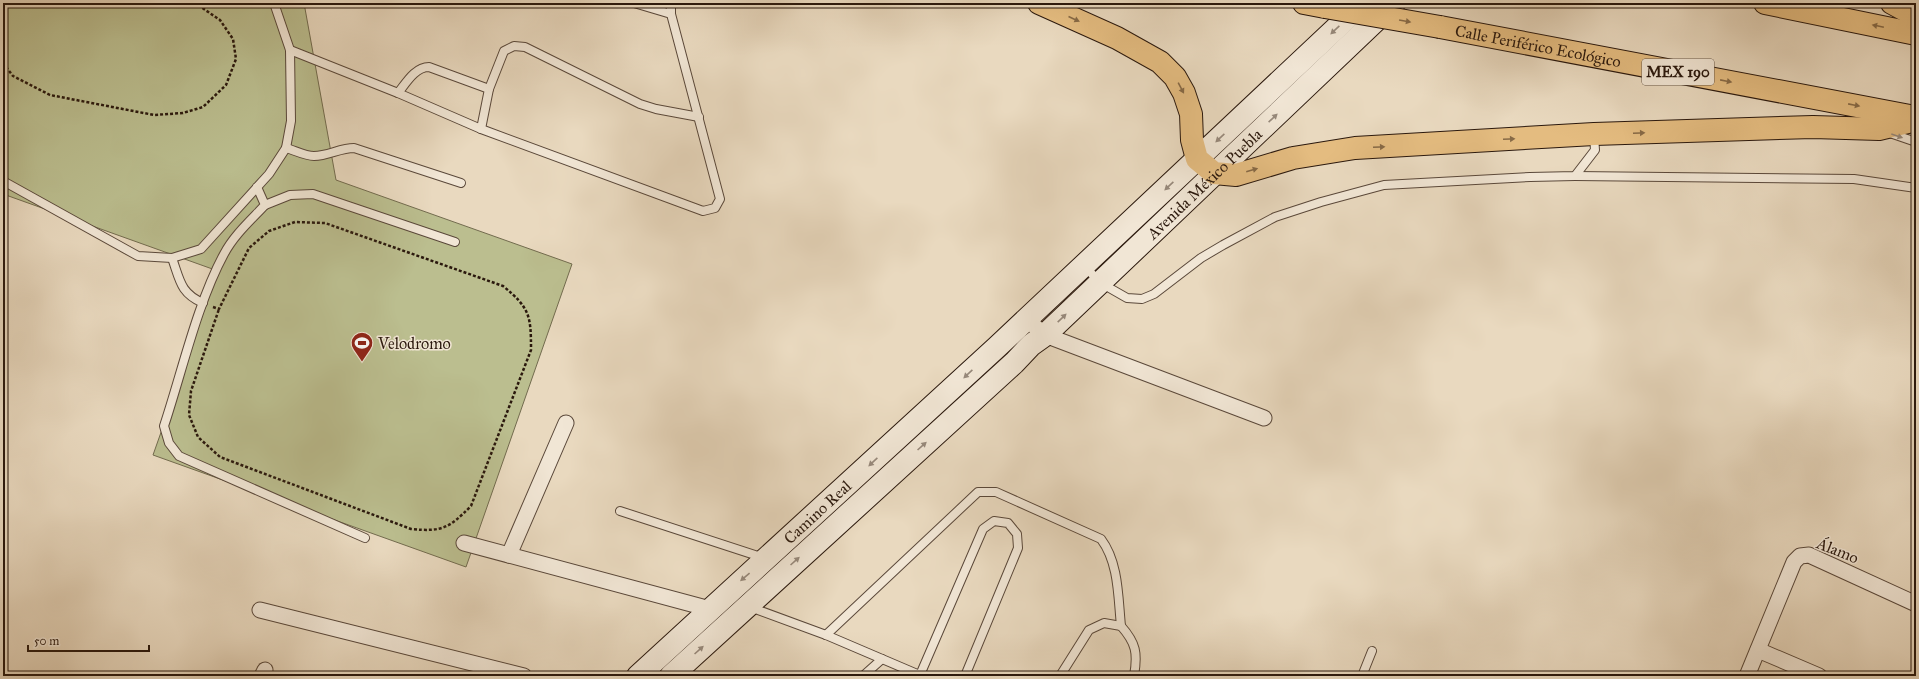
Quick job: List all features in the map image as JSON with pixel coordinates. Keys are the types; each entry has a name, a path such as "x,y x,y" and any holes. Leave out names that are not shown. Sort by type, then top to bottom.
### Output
{"highway":[{"path":"1039,3 1116,38 1160,62 1175,77 1184,93 1191,114 1192,140 1197,160 1214,173 1236,175 1293,158 1355,148 1594,134 1813,127 1878,130 1916,118"},
{"name":"Calle Periférico Ecológico","path":"1304,3 1440,27 1916,118"},
{"path":"1765,3 1916,34"},
{"path":"1892,3 1916,16"}],"street":[{"name":"Avenida México Puebla","path":"997,347 1363,3"},
{"name":"Avenida México Puebla","path":"1014,363 1031,345 1045,334 1394,3"},
{"path":"1026,319 1045,334 1264,418"},
{"name":"Camino Real","path":"638,676 997,347"},
{"name":"Camino Real","path":"670,676 1014,363"},
{"path":"509,555 566,423"},
{"path":"464,543 710,609"},
{"name":"Álamo","path":"1747,676 1794,562 1800,556 1809,555 1916,604"},
{"path":"260,610 524,676"},
{"path":"1758,650 1820,676"}],"lane":[{"path":"3,181 138,256 172,258 201,248 269,174 286,148 291,121 290,50 274,3"},
{"path":"634,3 671,14"},
{"path":"290,50 398,93 481,129 703,211 715,208 720,199 671,14 671,3"},
{"path":"481,129 490,90 504,51 514,46 525,47 640,104 699,117"},
{"path":"398,93 418,69 429,66 490,90"},
{"path":"1878,130 1916,142"},
{"path":"1575,176 1595,150 1594,134"},
{"path":"286,148 312,156 345,148 354,148 461,183"},
{"path":"1084,266 1099,282 1127,298 1142,298 1154,294 1201,258 1275,217 1321,202 1384,185 1523,177 1575,176 1854,179 1916,188"},
{"path":"257,187 265,205"},
{"path":"365,538 179,456 169,443 164,426 203,303 224,253 234,237 265,205 290,195 313,194 455,242"},
{"path":"172,258 182,288 188,295 203,303"},
{"path":"826,635 978,492 996,492 1101,539 1109,550 1113,561 1121,626 1133,640 1136,663 1134,676"},
{"path":"620,511 766,559"},
{"path":"746,606 826,635 916,675 984,529 994,521 1008,523 1017,534 1018,548 965,676"},
{"path":"1060,676 1089,630 1104,623 1121,626"},
{"path":"1362,676 1372,651"},
{"path":"863,676 882,659"}],"path":[{"path":"3,8 6,3"},
{"path":"3,63 14,76 50,95 154,115 183,113 203,107 226,85 236,59 233,40 220,20 195,3"},
{"path":"295,222 325,223 503,286 520,300 531,323 531,350 471,506 453,524 432,531 411,529 220,457 198,437 189,415 191,391 219,309 249,248 268,231 295,222"},
{"path":"203,303 219,309"}],"green space":[{"name":"Velodromo","path":"3,3 304,3 336,180 572,264 466,567 153,455 218,271 3,194"}],"place":[{"name":"Velodromo","path":"362,362"}]}
